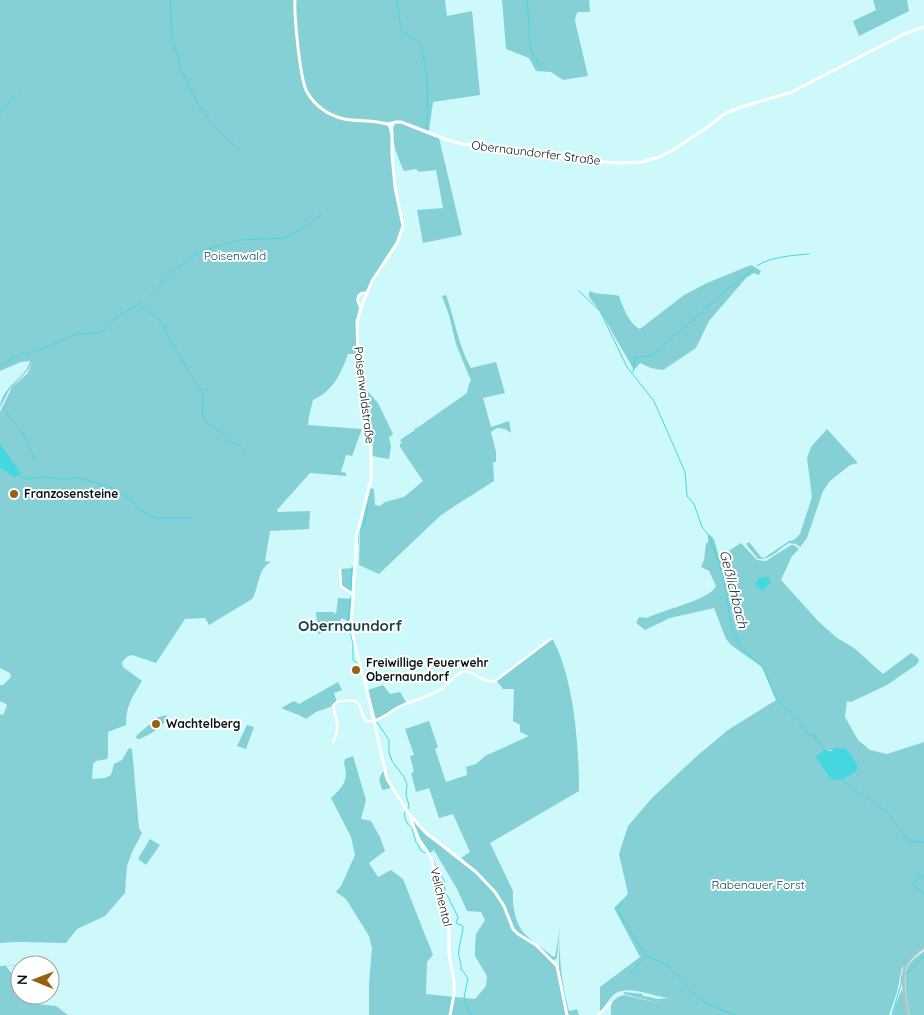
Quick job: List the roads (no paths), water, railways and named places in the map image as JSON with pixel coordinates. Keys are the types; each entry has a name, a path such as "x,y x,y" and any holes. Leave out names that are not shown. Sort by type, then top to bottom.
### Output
{"main road":[{"path":"908,1015 903,974 907,964 924,948"}],"street":[{"name":"Obernaundorfer Straße","path":"295,0 296,33 304,82 308,94 329,114 345,119 381,122 390,125 395,122 401,122 452,142 506,147 556,158 596,162 642,162 659,157 671,151 726,113 792,92 906,33 924,26"},
{"name":"Poisenwaldstraße","path":"390,125 395,187 402,228 397,243 372,281 366,294 357,328 358,357 370,428 371,480 357,534 351,626 353,639 376,720 387,779 409,814 429,836 464,861 495,892 504,906 513,929 536,945 557,966 567,1015"},
{"path":"361,308 358,296 366,294"},
{"path":"340,569 341,586 354,595"},
{"path":"333,742 338,734 338,724 333,706 337,702 355,700 359,703 366,722 376,720 404,705 437,692 462,672 470,672 486,682 495,681 552,638"},
{"name":"Veilchental","path":"409,814 419,840 432,859 449,930 449,955 454,980 454,995 450,1015"},
{"path":"598,1015 612,1003"}],"waterway":[{"path":"170,0 172,37 181,69 199,106 218,131 239,149"},
{"path":"397,0 401,29 419,43 422,51 426,72 426,129"},
{"path":"527,0 531,51 541,68"},
{"path":"0,114 14,96"},
{"path":"316,219 322,212"},
{"path":"149,297 173,271 201,251 240,240 285,238 314,221"},
{"path":"757,266 775,259 809,254"},
{"path":"633,372 635,357 652,356 731,286 754,269"},
{"name":"Geßlichbach","path":"579,291 600,311 627,367 654,401 685,472 687,496 694,504 702,527 710,537 724,579 731,625 741,648 763,667 775,696 799,721 808,734 815,736 815,741"},
{"path":"35,352 76,334 98,333 105,330 116,318 140,303"},
{"path":"142,306 163,324 168,337 203,395 202,414 207,423 217,429 229,442 239,445 246,453"},
{"path":"0,366 21,354 30,353"},
{"path":"199,388 208,390"},
{"path":"6,412 23,434 36,462"},
{"path":"17,475 28,479 45,477 62,479 80,478 113,488 128,497 141,511 156,518 191,518"},
{"path":"358,543 359,530 365,524 368,506"},
{"path":"351,591 352,567"},
{"path":"351,596 348,619 353,645 353,660 358,663"},
{"path":"377,722 389,740 389,752 392,761 407,784 408,809"},
{"name":"Geßlichbach","path":"815,736 825,751"},
{"name":"Geßlichbach","path":"840,779 887,812 909,842"},
{"path":"405,812 406,821 411,827"},
{"path":"412,829 416,842"},
{"path":"911,842 923,841 924,843"},
{"path":"417,843 421,851 426,853"},
{"path":"433,859 437,869"},
{"path":"438,872 444,880 445,891 458,917 456,923 463,926 459,954 461,969 468,978 464,998 471,1015"},
{"path":"924,877 918,875 917,880 913,882 913,885 924,894"},
{"path":"621,903 618,909 620,915 646,956 666,964 697,997 710,1005 735,1015"},
{"path":"630,974 646,956"},
{"path":"905,974 924,956"},
{"path":"892,1015 902,975"}],"place":[{"name":"Franzosensteine","path":"14,494"},
{"name":"Freiwillige Feuerwehr Obernaundorf","path":"356,670"},
{"name":"Wachtelberg","path":"156,724"}],"district":[{"name":"Obernaundorf","path":"350,626"}],"park label":[{"name":"Poisenwald","path":"235,256"},
{"name":"Rabenauer Forst","path":"758,885"}]}
